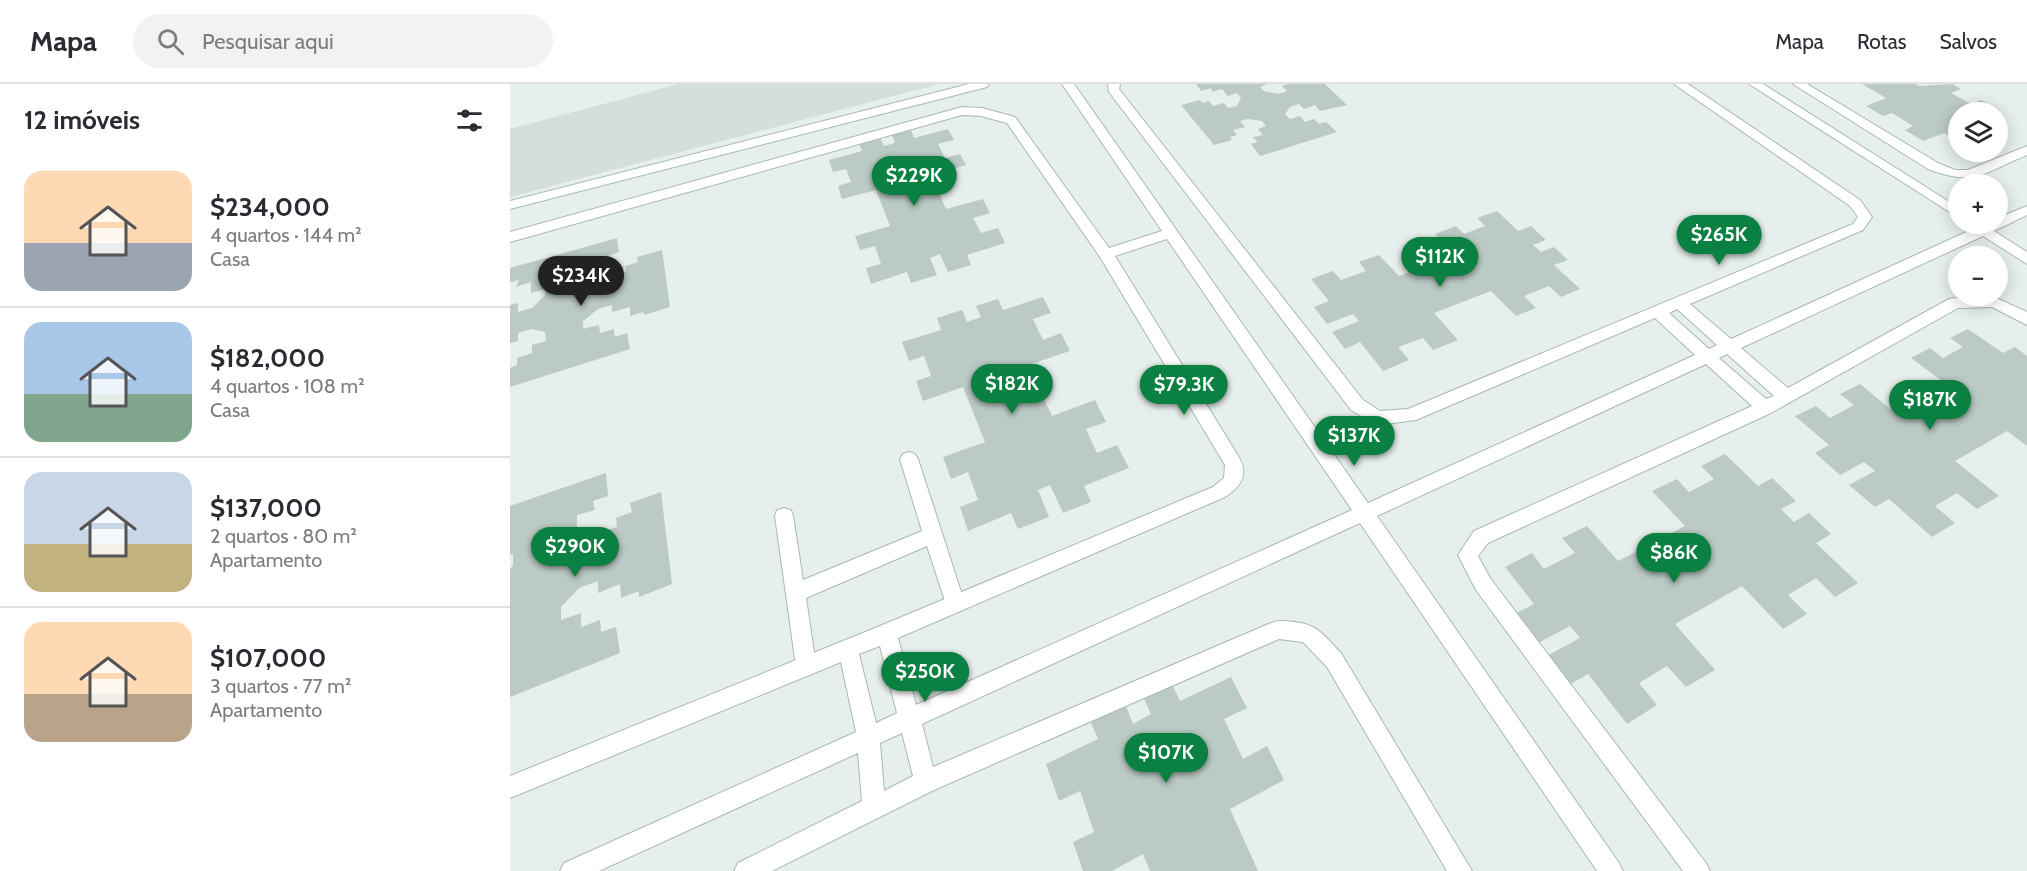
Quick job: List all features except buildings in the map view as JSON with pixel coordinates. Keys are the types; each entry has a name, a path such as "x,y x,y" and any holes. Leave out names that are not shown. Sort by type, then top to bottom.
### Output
{"street":[{"path":"510,205 983,84"},
{"path":"1068,84 1611,871"},
{"path":"1114,84 1113,89 1357,405 1377,418 1410,415 1858,226 1865,217 1855,202 1680,84"},
{"path":"1755,84 1948,207"},
{"path":"1799,84 1933,166 1953,174 1970,174 2027,150"},
{"path":"510,237 962,111 982,112 1011,120 1106,254 1234,464 1233,482 1219,492 887,633 510,786"},
{"path":"2008,217 2027,210"},
{"path":"1106,254 1171,234"},
{"path":"572,871 1364,513 1969,234"},
{"path":"1998,234 2027,259"},
{"path":"1698,871 1483,584 1468,555 1481,537 1765,408 1954,303 1981,298 2010,308 2027,319"},
{"path":"1677,301 1787,397"},
{"path":"1656,310 1765,408"},
{"path":"909,459 955,604"},
{"path":"784,516 806,666"},
{"path":"795,593 933,535"},
{"path":"746,871 926,782 1278,630 1308,633 1334,660 1460,871"},
{"path":"887,633 926,782"},
{"path":"848,649 868,737 874,809"}],"shaded area":[{"path":"678,84 939,84 510,197 510,129"}]}
